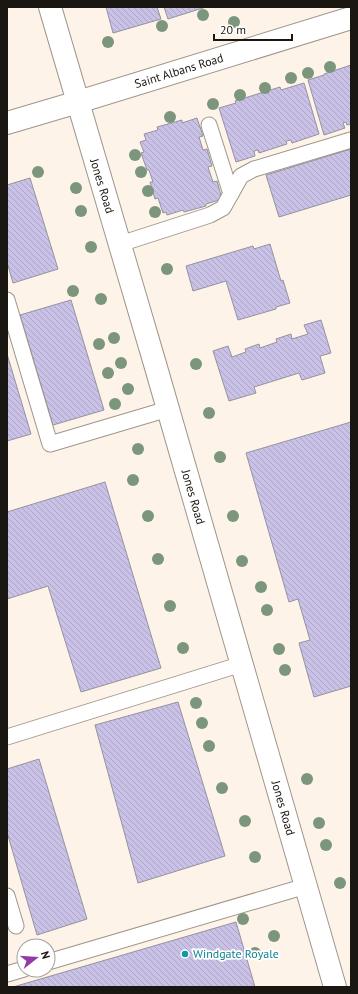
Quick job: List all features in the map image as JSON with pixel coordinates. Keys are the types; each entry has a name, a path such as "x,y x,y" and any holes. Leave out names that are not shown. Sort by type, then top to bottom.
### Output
{"street":[{"name":"Jones Road","path":"50,7 168,408 335,987"},
{"name":"Saint Albans Road","path":"7,123 351,18"}],"lane":[{"path":"209,125 231,194"},
{"path":"120,244 210,215 223,208 241,176 254,169 351,140"},
{"path":"7,300 50,444 168,408"},
{"path":"7,737 242,664"},
{"path":"56,960 306,886"},
{"path":"7,896 16,926"}],"building":[{"path":"106,7 157,7 161,19 113,33"},
{"path":"164,7 206,7 168,19"},
{"path":"351,65 351,124 347,125 346,122 343,123 345,128 324,135 308,80"},
{"path":"304,83 319,134 292,143 291,140 286,141 287,144 259,153 258,150 254,151 255,156 236,162 219,108 236,103 235,101 280,87 281,90"},
{"path":"197,118 203,136 199,137 203,150 207,149 212,166 208,167 213,182 217,181 222,199 206,204 206,206 184,212 183,210 167,215 166,212 163,213 158,198 155,199 150,182 153,182 141,153 144,152 140,142 146,140 144,134 158,130 157,127 182,120 182,123"},
{"path":"351,149 351,195 279,217 266,175"},
{"path":"30,178 58,269 13,283 7,262 7,185"},
{"path":"270,244 281,281 283,280 290,303 276,307 276,309 238,320 226,281 193,291 186,266 253,246 254,249"},
{"path":"71,300 104,410 53,425 20,315"},
{"path":"321,320 331,353 320,356 325,373 302,380 299,373 254,387 256,393 229,401 213,351 228,346 232,357 246,352 245,349 259,344 260,348 277,342 276,339 291,334 292,339 308,334 304,325"},
{"path":"7,354 31,434 7,441"},
{"path":"351,422 351,686 314,697 299,643 310,640 298,599 289,602 246,453"},
{"path":"105,482 161,668 81,692 48,586 7,599 7,512"},
{"path":"178,702 225,856 138,883 95,725"},
{"path":"39,759 87,919 37,935 7,832 7,769"},
{"name":"Windgate Royale","path":"236,922 255,987 13,987 44,978 56,978 56,974"}],"place":[{"name":"Windgate Royale","path":"185,954"}]}
